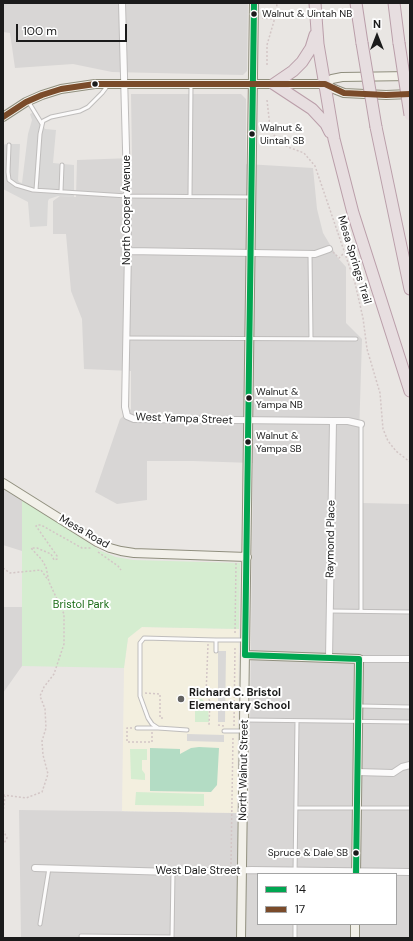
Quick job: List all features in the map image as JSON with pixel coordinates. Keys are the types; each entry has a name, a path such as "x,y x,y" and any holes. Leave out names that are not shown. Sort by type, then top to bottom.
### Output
{"highway":[{"path":"315,3 318,44 334,138 353,213 410,391"},
{"path":"356,3 376,127 410,289"},
{"path":"394,3 410,115"},
{"path":"317,29 311,48 302,62 293,71 274,84 312,109 326,124 334,138"}],"main road":[{"name":"North Walnut Street","path":"241,938 247,557 249,253 254,3"},
{"path":"325,84 332,79 342,77 410,76"},
{"path":"3,117 28,101 61,89 95,84 325,84 334,90 344,93 386,95 410,94"},
{"name":"Mesa Road","path":"3,483 97,542 110,548 134,553 247,557"},
{"path":"245,655 359,659 356,873"},
{"path":"355,925 355,938"}],"street":[{"name":"North Cooper Avenue","path":"122,3 128,251 125,407 127,416"},
{"path":"128,251 315,254 329,248"},
{"name":"West Yampa Street","path":"127,416 134,419 348,421 361,424"},
{"name":"Raymond Place","path":"329,658 333,421"},
{"path":"359,659 410,659"},
{"path":"357,772 393,773 402,767 410,766"},
{"name":"West Dale Street","path":"35,868 173,872 243,870 356,873 410,872"}],"lane":[{"path":"36,190 42,124 46,119 51,117 72,114 88,107 109,84"},
{"path":"190,196 191,84"},
{"path":"28,101 42,124"},
{"path":"9,145 9,180 16,185 36,190 127,196 250,197"},
{"path":"60,191 62,165"},
{"path":"310,254 311,339"},
{"path":"126,338 356,339"},
{"path":"361,424 361,611"},
{"path":"330,611 410,612"},
{"path":"158,728 152,724 148,718 140,696 140,643 142,640 144,638 245,640"},
{"path":"216,640 216,651"},
{"path":"358,706 408,707"},
{"path":"244,720 410,722"},
{"path":"296,872 297,721"},
{"path":"137,728 187,730"},
{"path":"224,731 244,731"},
{"path":"297,808 410,808"},
{"path":"40,924 49,868"},
{"path":"81,936 172,937 173,872"},
{"path":"295,925 295,938"}],"path":[{"path":"266,66 267,45 276,14 277,3"},
{"path":"262,18 274,19"},
{"name":"Mesa Springs Trail","path":"267,100 270,127 274,135 279,141 288,147 304,153 315,166 346,252 355,283 365,328 367,349 380,393 384,429 388,441 396,451 410,462"},
{"path":"329,248 339,258 346,252"},
{"path":"49,582 46,567 31,548 37,548 51,554 54,560 57,559 57,556 36,526 37,525 40,525 82,548 93,548 118,566 121,570"},
{"path":"235,633 236,561"},
{"path":"3,568 10,572 41,570 49,582 64,614 64,644 54,674 44,687 40,696 45,709 46,728 42,741 43,755 48,774 42,792 26,798 4,796 3,813"},
{"path":"208,640 206,695 210,701 209,725"},
{"path":"232,866 235,643"},
{"path":"145,686 145,694 160,694 160,718 165,718"},
{"path":"196,694 206,695"},
{"path":"137,728 127,728 127,742 152,742 152,739"},
{"path":"3,830 7,838 3,844"}],"shaded area":[{"path":"3,3 248,3 247,71 243,75 112,72 73,64 15,68 10,33 3,32"},
{"path":"131,94 241,94 246,99 246,164 313,168 317,209 323,233 338,258 346,267 346,323 362,339 359,435 361,503 410,504 410,938 21,938 19,810 249,813 253,463 147,461 147,500 117,504 95,492 120,419 131,409 131,371 84,369 82,319 71,291 66,234 53,234 53,201 60,196 76,197 77,160 132,158"},
{"path":"36,111 45,129 56,130 53,163 74,165 74,197 58,196 49,199 47,226 30,227 28,202 3,189 3,145 20,144 18,180 22,183 28,134 32,120 30,114"},
{"path":"3,487 22,499 22,551 3,545"},
{"path":"3,607 22,607 22,666 3,693"},
{"name":"Richard C. Bristol Elementary School","path":"141,627 239,629 237,813 122,811 124,668 128,638"},
{"path":"218,651 226,651 225,722 218,722"},
{"path":"187,734 224,735 224,742 187,741"}],"green space":[{"name":"Bristol Park","path":"22,499 101,551 116,557 133,560 240,563 239,629 142,627 128,638 124,668 22,666"},
{"path":"197,699 202,699 208,706 209,722 195,722 195,709 199,709"},
{"path":"150,748 180,749 180,754 191,748 219,748 217,785 211,792 150,791"},
{"path":"130,749 147,749 147,760 142,760 142,770 145,774 145,780 131,779"},
{"path":"136,792 204,794 204,806 135,805"}],"transit line":[{"name":"14","path":"254,3 245,655 359,659 356,873"},
{"name":"17","path":"3,117 26,102 42,95 61,89 95,84 325,84 344,93 386,95 410,94"}],"place":[{"name":"Walnut & Uintah NB","path":"254,14"},
{"name":"Walnut & Uintah SB","path":"252,134"},
{"name":"Walnut & Yampa NB","path":"249,398"},
{"name":"Walnut & Yampa SB","path":"248,442"},
{"name":"Richard C. Bristol Elementary School","path":"181,699"},
{"name":"Spruce & Dale SB","path":"356,853"}]}
